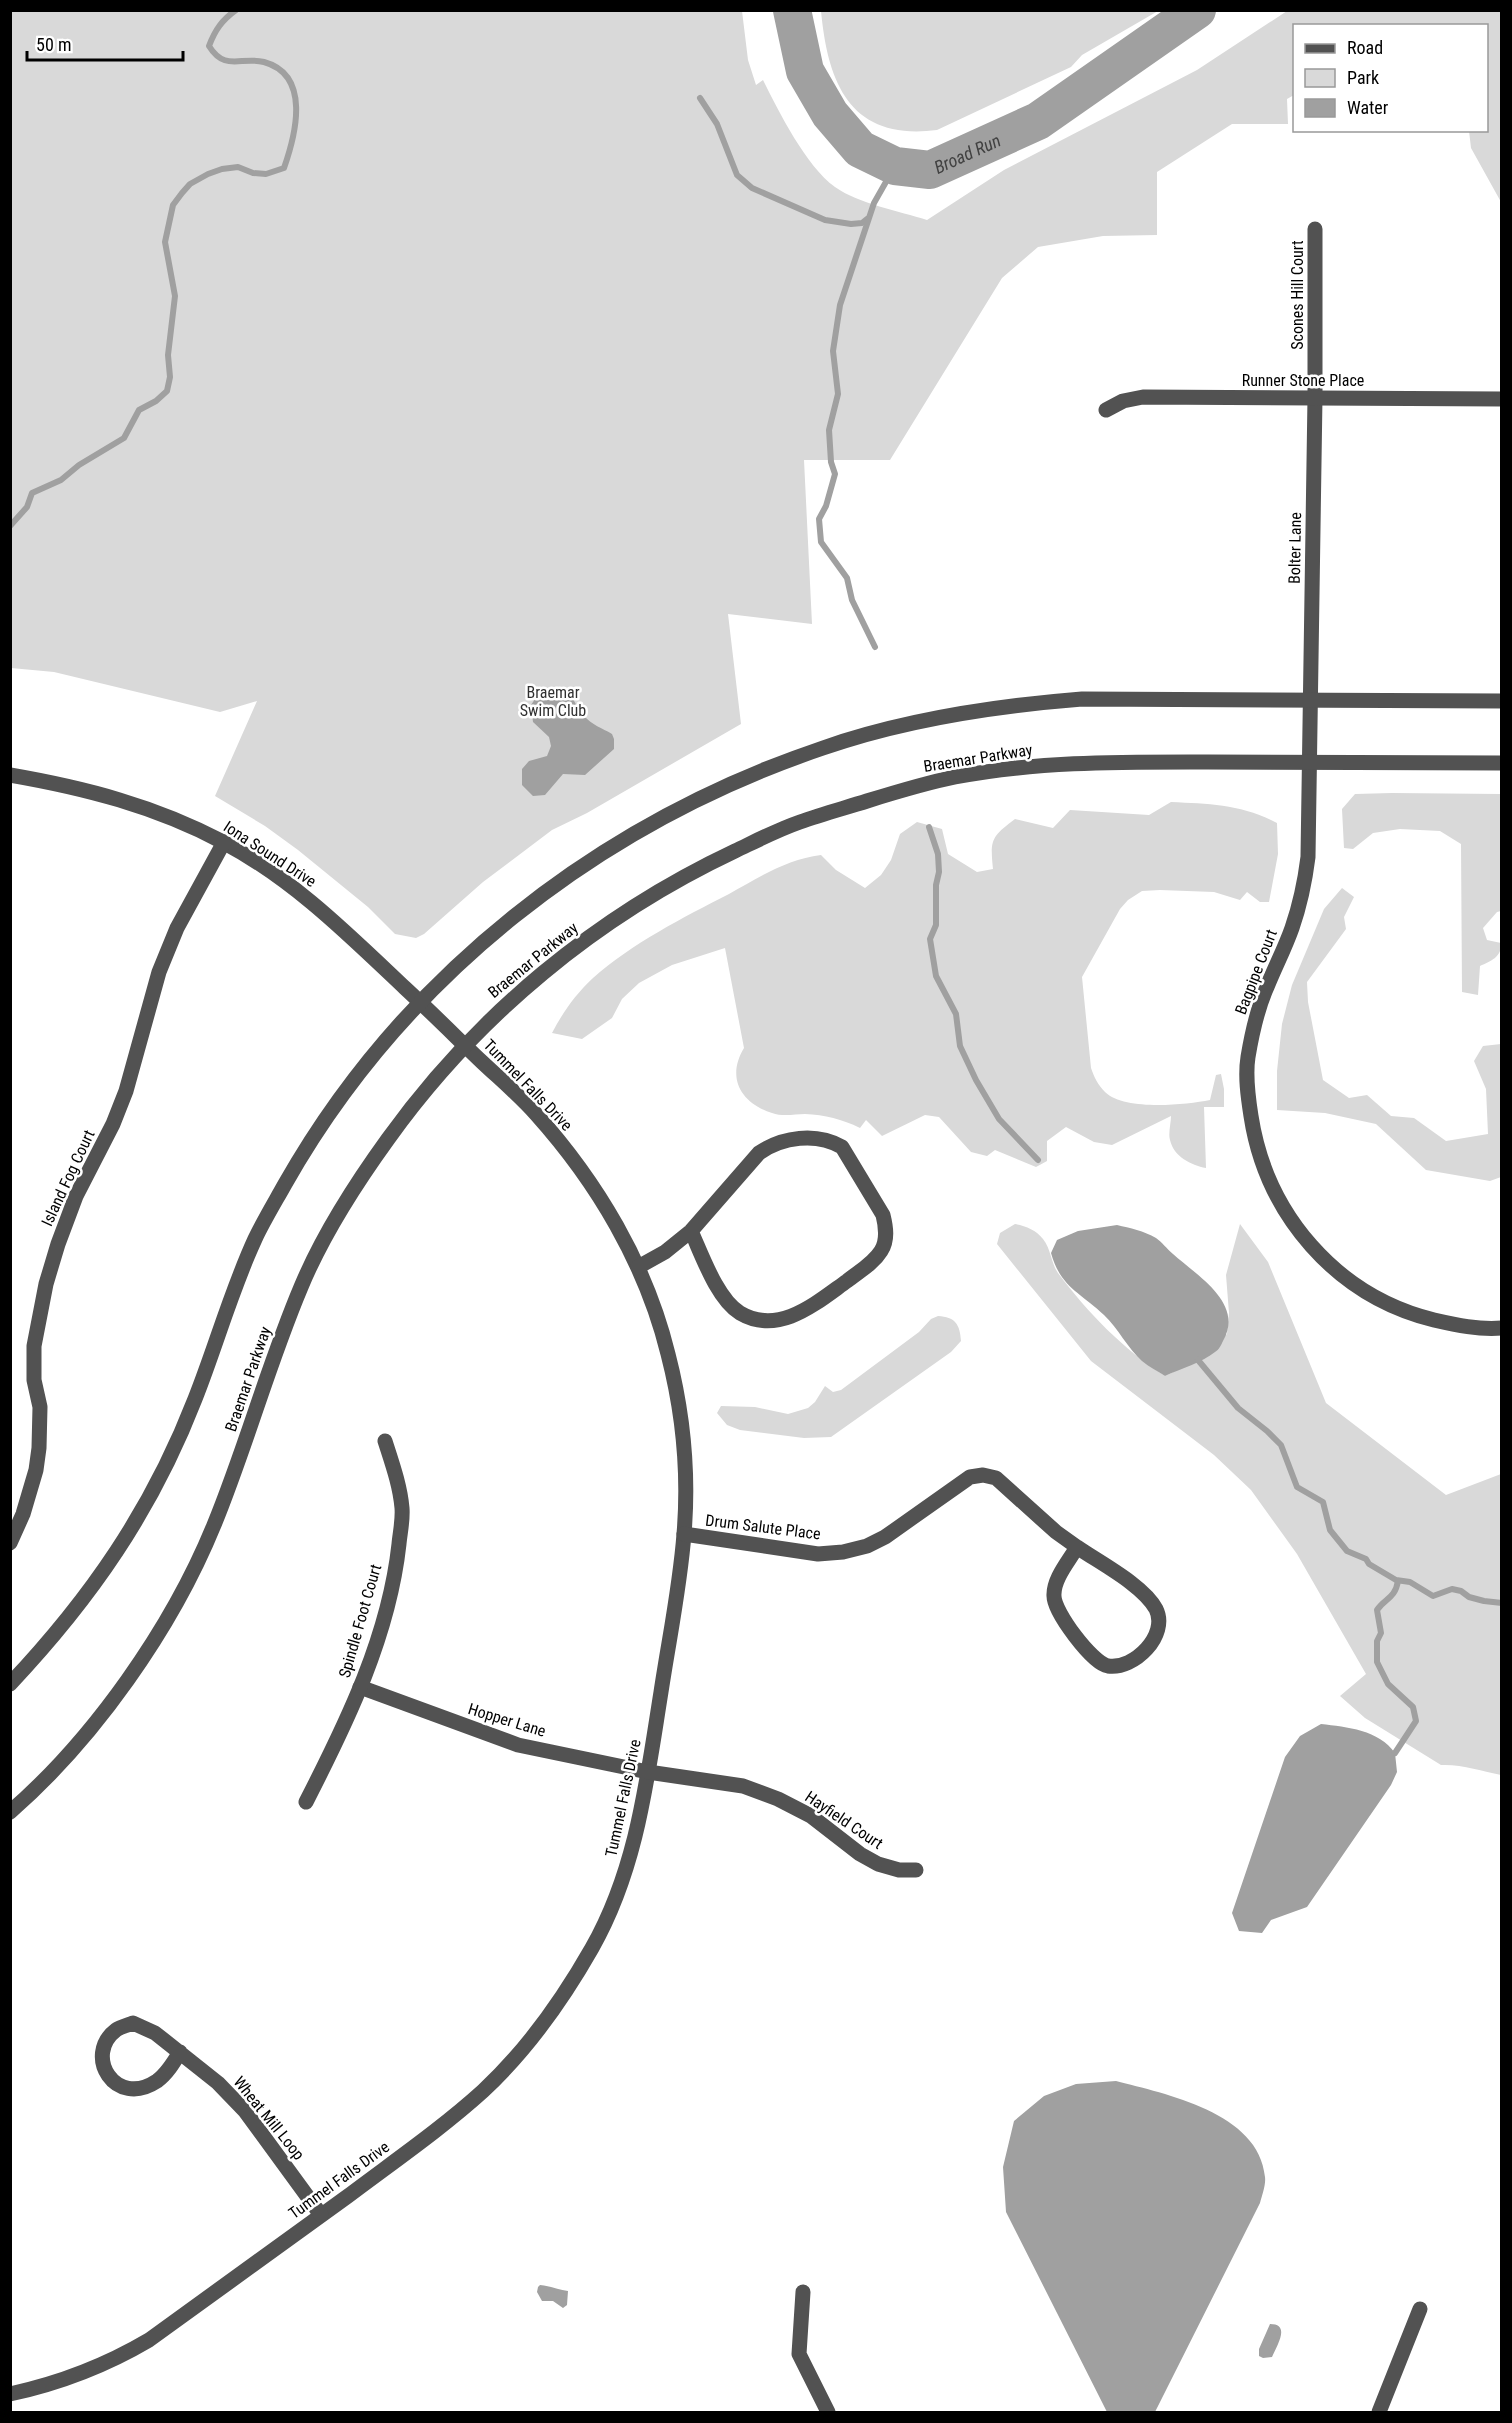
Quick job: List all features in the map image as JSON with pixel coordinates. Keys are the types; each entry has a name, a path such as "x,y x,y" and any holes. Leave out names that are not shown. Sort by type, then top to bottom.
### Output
{"street":[{"name":"Scones Hill Court","path":"1315,398 1316,229"},
{"name":"Runner Stone Place","path":"1106,410 1123,401 1143,397 1502,399"},
{"name":"Bolter Lane","path":"1311,700 1315,398"},
{"path":"10,1684 61,1629 94,1586 130,1532 154,1489 194,1401 234,1287 256,1235 329,1112 377,1051 420,1002 465,957 513,916 593,857 634,832 688,804 761,771 825,747 890,728 957,714 1082,699 1502,701"},
{"name":"Bagpipe Court","path":"1311,700 1308,857 1303,890 1292,929 1266,989 1253,1028 1248,1060 1248,1098 1265,1172 1277,1199 1295,1228 1319,1255 1360,1288 1390,1305 1422,1317 1454,1325 1502,1328"},
{"name":"Braemar Parkway","path":"10,1812 52,1772 91,1727 136,1667 160,1630 195,1567 213,1528 272,1361 322,1239 362,1176 399,1124 464,1045 495,1014 557,962 642,901 706,865 800,822 905,789 955,777 1026,767 1098,762 1502,763"},
{"name":"Iona Sound Drive","path":"10,775 72,786 124,799 164,814 224,842 275,874 316,904 464,1045"},
{"name":"Island Fog Court","path":"10,1543 23,1514 36,1470 40,1407 34,1380 34,1346 46,1284 58,1244 76,1196 113,1124 126,1090 162,963 177,928 224,842"},
{"name":"Tummel Falls Drive","path":"10,2394 75,2377 149,2340 402,2156 484,2090 524,2046 560,1998 603,1928 622,1882 637,1834 684,1534 684,1454 679,1402 668,1352 656,1313 638,1267 602,1200 569,1153 532,1110 464,1045"},
{"path":"638,1267 665,1252 691,1231 759,1153 772,1144 799,1138 832,1141 842,1147 883,1215 886,1226 881,1251 872,1262 805,1312 787,1319 768,1320 751,1318 730,1305 721,1292 691,1231"},
{"name":"Spindle Foot Court","path":"306,1802 339,1738 360,1688 388,1601 397,1561 402,1510 399,1486 385,1441"},
{"name":"Drum Salute Place","path":"684,1534 818,1554 843,1552 867,1546 885,1538 970,1477 983,1475 996,1478 1077,1547 1143,1592 1156,1609 1160,1621 1158,1634 1152,1644 1130,1661 1119,1666 1107,1666 1094,1659 1057,1609 1053,1597 1055,1584 1077,1547"},
{"name":"Hopper Lane","path":"360,1688 518,1745 648,1772"},
{"name":"Hayfield Court","path":"648,1772 743,1786 778,1799 811,1816 860,1854 878,1864 899,1870 916,1870"},
{"name":"Wheat Mill Loop","path":"180,2052 158,2080 142,2089 127,2090 116,2084 105,2071 102,2055 106,2042 117,2030 133,2024 155,2033 180,2052 218,2083 245,2111 321,2215"},
{"path":"804,2292 799,2354 828,2412"},
{"path":"1379,2412 1420,2308"}],"green space":[{"path":"821,10 1158,11 1082,55 1071,67 937,130 908,131 884,126 864,117 849,102 838,84 830,62 824,38"},
{"name":"Braemar Swim Club","path":"10,11 742,11 748,60 756,85 763,80 794,138 824,178 845,193 867,203 927,220 1004,170 1197,70 1287,11 1501,11 1501,202 1471,148 1469,132 1488,132 1488,24 1293,24 1293,96 1287,99 1288,124 1232,124 1157,172 1157,235 1103,236 1038,247 1002,278 890,460 804,460 812,624 728,614 741,724 587,813 552,830 483,882 424,934 416,938 395,934 368,907 298,850 265,826 215,796 257,701 220,712 54,672 11,668"},
{"path":"1355,794 1501,794 1501,911 1497,912 1483,928 1487,940 1501,943 1501,948 1495,958 1480,966 1478,995 1462,992 1461,844 1440,831 1400,829 1373,833 1353,849 1344,848 1342,809"},
{"path":"1171,802 1238,809 1277,823 1278,854 1269,902 1260,902 1247,892 1240,900 1214,892 1142,891 1128,900 1120,909 1082,977 1091,1068 1105,1092 1114,1098 1140,1104 1171,1105 1199,1102 1210,1100 1216,1075 1221,1074 1224,1107 1204,1107 1206,1168 1189,1162 1175,1151 1169,1138 1171,1116 1112,1145 1094,1142 1066,1127 1047,1141 1047,1161 1036,1167 995,1150 987,1156 971,1152 939,1117 925,1115 882,1136 866,1120 860,1128 826,1116 780,1115 761,1109 745,1096 737,1079 736,1069 744,1048 725,948 672,965 639,983 622,999 612,1018 582,1039 552,1033 565,1011 581,991 608,965 641,942 676,922 785,865 821,855 836,870 865,888 881,875 891,860 900,834 917,822 942,829 948,854 977,872 993,869 992,845 994,840 1001,830 1015,819 1053,828 1070,810 1149,815"},
{"path":"1342,888 1354,897 1344,917 1346,929 1307,982 1308,1002 1323,1080 1349,1098 1367,1095 1391,1116 1414,1118 1446,1141 1488,1134 1486,1089 1474,1061 1483,1046 1501,1044 1501,1177 1490,1181 1426,1170 1376,1124 1325,1113 1277,1110 1277,1071 1282,1024 1292,985 1324,909"},
{"path":"1015,1224 1030,1229 1040,1236 1048,1247 1058,1273 1081,1302 1121,1342 1165,1376 1183,1367 1227,1334 1229,1313 1226,1275 1240,1224 1268,1262 1326,1403 1446,1495 1501,1474 1501,1775 1464,1767 1441,1765 1365,1718 1340,1696 1366,1674 1297,1554 1251,1490 1214,1455 1091,1361 997,1244 1000,1233"},
{"path":"938,1316 956,1322 961,1341 951,1352 831,1437 804,1438 740,1430 727,1425 717,1413 721,1406 755,1407 788,1414 808,1408 815,1402 825,1386 833,1392 841,1390 919,1332 931,1319"}],"water":[{"path":"554,688 570,695 587,719 612,734 614,749 585,775 563,774 545,795 533,796 522,785 522,769 529,761 547,756 551,746 549,737 533,722 531,705 539,693"},
{"path":"1117,1225 1156,1238 1205,1281 1223,1302 1228,1314 1228,1327 1220,1347 1210,1356 1165,1376 1142,1361 1109,1320 1072,1288 1060,1274 1051,1253 1057,1240 1078,1231"},
{"path":"1321,1724 1362,1731 1380,1739 1395,1753 1397,1772 1391,1785 1307,1907 1271,1920 1262,1933 1239,1931 1232,1913 1285,1757 1300,1736"},
{"path":"1116,2081 1183,2100 1228,2121 1246,2136 1259,2155 1265,2177 1260,2203 1155,2412 1107,2412 1006,2212 1003,2167 1014,2121 1044,2096 1076,2084"},
{"path":"540,2285 568,2291 567,2305 563,2308 553,2301 542,2301 537,2292"},
{"path":"1270,2324 1280,2327 1281,2336 1272,2357 1263,2358 1259,2356 1259,2349"}],"waterway":[{"path":"10,526 27,507 32,493 61,480 79,465 124,438 139,410 156,401 167,391 170,377 168,355 175,296 165,242 173,205 182,193 190,184 222,169 238,167 253,173 266,174 284,168 293,139 296,107 289,79 279,69 264,62 234,62 221,59 209,46 220,26 236,10"},
{"name":"Broad Run","path":"792,10 805,71 830,114 860,149 895,166 930,170 1038,121 1197,10"},
{"path":"700,98 717,124 737,175 752,188 825,220 851,224 862,223 867,219"},
{"path":"875,647 852,600 847,578 821,542 819,519 826,506 835,474 831,462 829,430 838,394 833,351 840,305 874,203 895,166"},
{"path":"929,827 938,854 939,872 936,885 936,925 930,939 936,976 956,1014 960,1046 976,1080 999,1119 1038,1160"},
{"path":"1198,1360 1238,1408 1281,1445 1297,1487 1323,1502 1330,1530 1347,1551 1366,1559 1369,1564 1396,1580 1410,1582 1433,1596 1452,1589 1461,1591 1469,1597 1502,1603"},
{"path":"1395,1753 1416,1721 1413,1707 1388,1684 1377,1662 1377,1641 1381,1633 1377,1610 1392,1595 1398,1581"}]}
